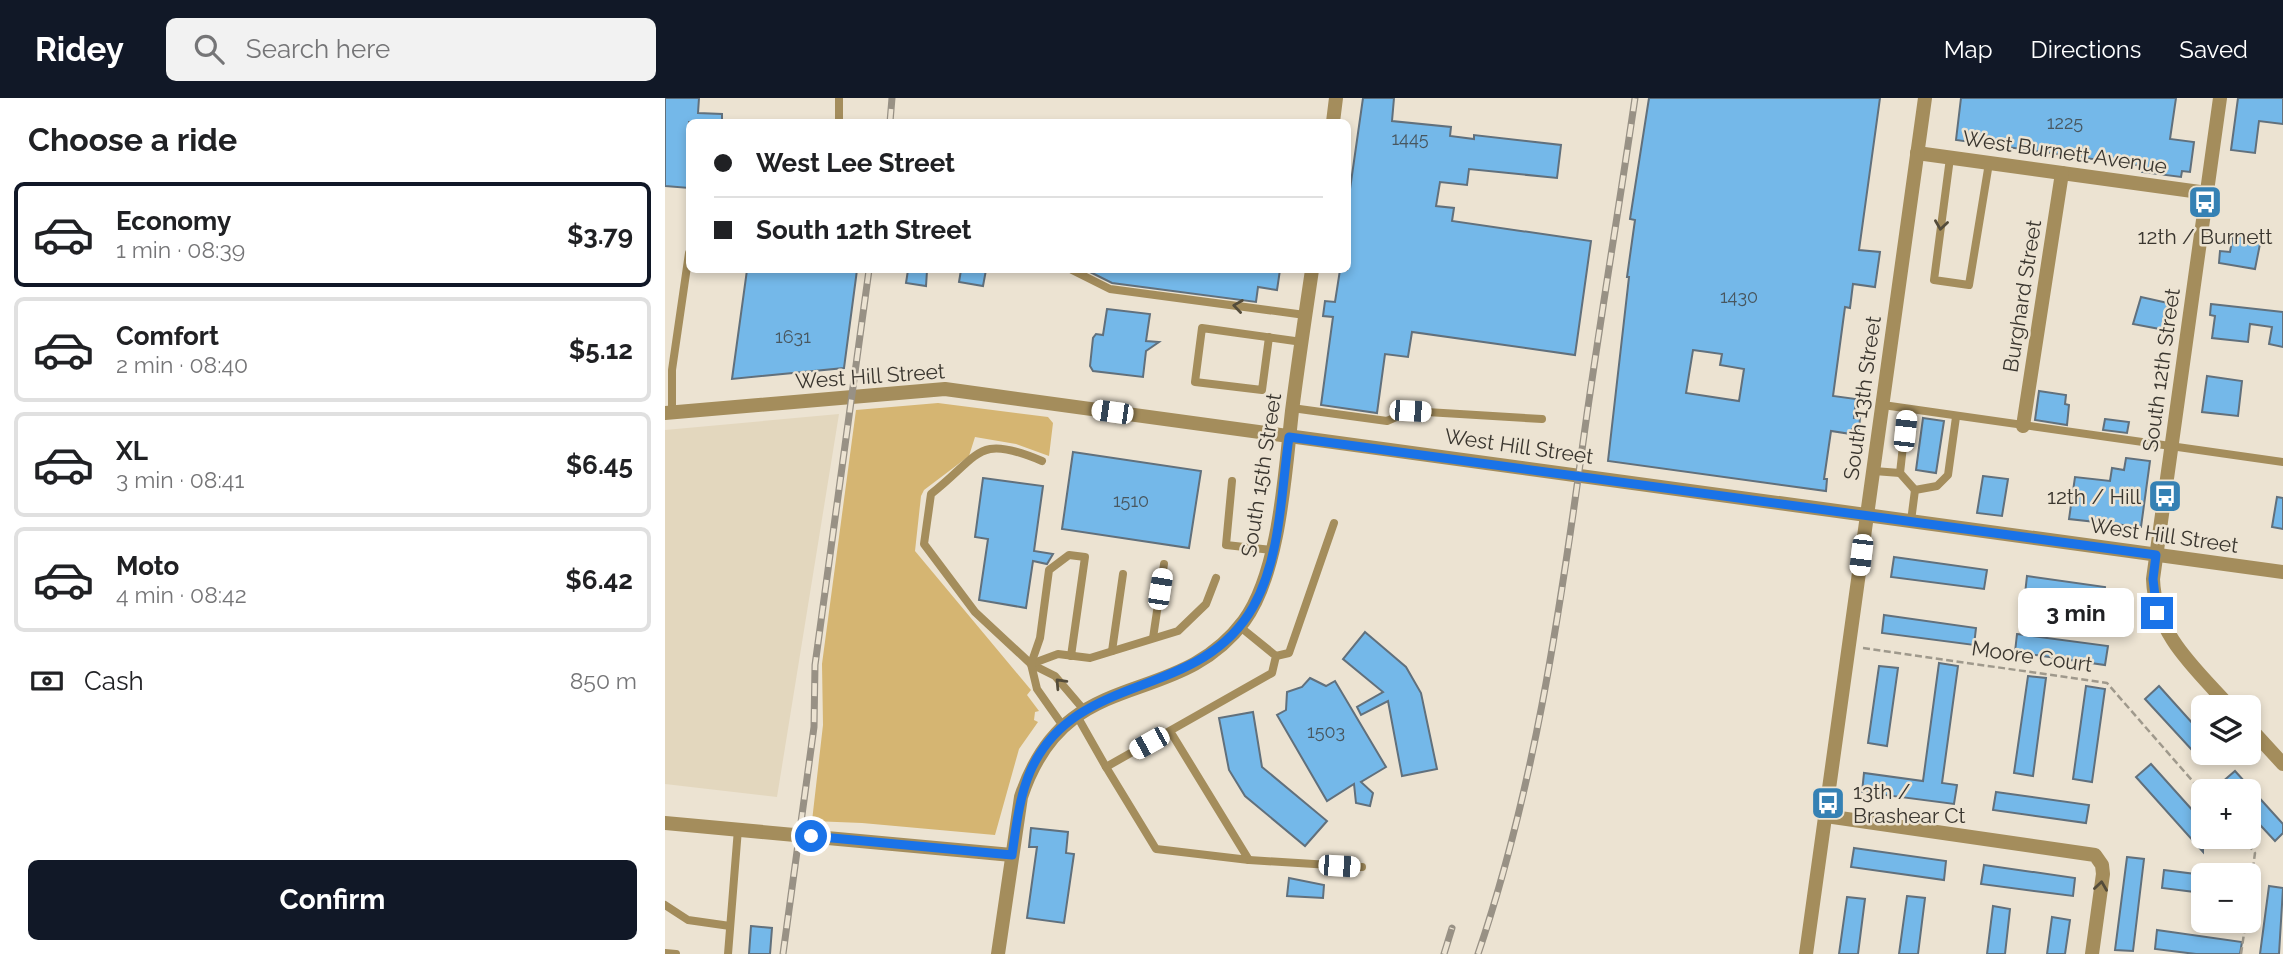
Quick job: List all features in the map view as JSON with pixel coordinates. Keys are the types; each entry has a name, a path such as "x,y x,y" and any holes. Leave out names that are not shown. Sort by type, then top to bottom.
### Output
{"street":[{"path":"1333,119 1336,98"},
{"name":"South 13th Street","path":"1806,954 1926,98"},
{"name":"South 12th Street","path":"2219,695 2178,648 2161,622 2154,592 2156,555 2220,98"},
{"name":"West Burnett Avenue","path":"1917,153 2207,193"},
{"name":"Burghard Street","path":"2023,426 2062,173"},
{"name":"South 15th Street","path":"998,954 1021,797 1044,748 1063,726 1104,698 1191,667 1220,646 1254,606 1266,578 1272,550 1312,273"},
{"name":"West Hill Street","path":"668,413 936,389 2283,572"},
{"path":"2261,740 2283,764"},
{"path":"1826,816 2095,855 2102,865 2103,874 2092,954"},
{"path":"665,823 1012,855"}],"lane":[{"path":"839,98 839,119"},
{"path":"1950,158 1934,280 1947,284 1969,285 1989,163"},
{"path":"668,413 671,370 686,272"},
{"path":"1078,273 1110,289 1305,315"},
{"path":"1269,337 1262,390 1195,382 1202,328 1269,337 1302,342"},
{"path":"1883,405 2283,462"},
{"path":"1293,408 1387,421 1410,411 1542,419"},
{"path":"1900,473 1907,410"},
{"path":"1915,490 1937,486 1948,475 1956,417"},
{"path":"1042,461 1008,447 981,450 931,494 924,544 975,612 1031,664 1055,676 1080,713 1106,767 1156,849 1249,860 1362,867"},
{"path":"1874,471 1900,473 1915,490 1911,521"},
{"path":"1232,481 1226,545 1272,550"},
{"path":"1276,656 1289,653 1334,523"},
{"path":"1063,726 1037,689 1031,664 1040,638 1049,570 1069,555 1086,557 1071,656"},
{"path":"1153,638 1164,564"},
{"path":"1112,651 1122,574"},
{"path":"1031,664 1058,654 1090,658 1178,631 1206,604 1216,578"},
{"path":"1239,626 1276,656"},
{"path":"1106,767 1272,673 1276,656"},
{"path":"1170,731 1249,860"},
{"path":"728,954 738,829"},
{"path":"665,905 688,920 730,926"},
{"path":"665,953 675,954"}],"path":[{"name":"Moore Court","path":"1849,646 2107,683 2191,779"},
{"path":"2241,954 2244,933"}],"shaded area":[{"path":"938,403 1048,417 1053,423 1049,456 1016,444 975,437 969,456 924,490 915,551 1031,690 1027,695 1039,711 1035,712 1034,720 1038,722 1019,749 995,835 812,821 823,725 822,664 856,410"},
{"path":"839,414 777,797 665,784 665,430"}],"building":[{"path":"665,98 699,98 698,113 722,114 722,119 686,119 686,188 665,186"},
{"path":"1363,98 1394,98 1392,121 1451,127 1450,136 1474,139 1474,135 1561,145 1557,178 1469,169 1467,185 1440,182 1436,206 1454,208 1452,221 1591,241 1575,355 1412,332 1408,357 1385,354 1377,413 1321,405 1333,317 1323,316 1325,301 1335,302 1340,273 1351,273 1351,182"},
{"path":"1649,98 1880,98 1859,250 1880,252 1875,287 1853,284 1850,308 1845,307 1833,396 1856,399 1854,418 1860,418 1859,430 1852,429 1851,434 1831,431 1824,479 1827,479 1826,491 1608,461 1635,220 1630,219","holes":["1693,350 1722,354 1720,365 1744,369 1739,401 1686,393"]},
{"path":"1961,98 2176,98 2170,139 2194,142 2190,172 2182,171 2181,177 2142,172 2143,166 1956,140"},
{"path":"2238,98 2283,98 2283,124 2259,121 2255,153 2231,150"},
{"path":"2233,235 2261,239 2255,269 2219,263 2220,251 2230,252"},
{"path":"747,273 857,273 844,368 732,379"},
{"path":"908,273 927,273 926,286 906,283"},
{"path":"960,273 985,273 983,286 959,282"},
{"path":"1092,273 1280,273 1277,290 1258,287 1256,302 1112,283"},
{"path":"2141,297 2168,303 2165,330 2133,324"},
{"path":"2211,304 2283,312 2283,347 2269,344 2272,327 2250,324 2248,342 2212,338 2215,316 2210,315"},
{"path":"1107,309 1150,314 1146,341 1159,342 1146,351 1143,377 1093,371 1090,366 1093,338 1096,334 1103,335"},
{"path":"2207,376 2242,381 2238,416 2202,412"},
{"path":"2039,391 2066,395 2065,404 2069,405 2067,425 2035,420"},
{"path":"1923,418 1944,421 1936,473 1916,470"},
{"path":"2105,419 2129,422 2127,433 2103,430"},
{"path":"1073,452 1201,471 1189,548 1062,529"},
{"path":"2126,458 2150,461 2141,527 2069,519 2075,477 2110,481 2112,468 2124,470"},
{"path":"1983,476 2008,479 2002,516 1977,513"},
{"path":"983,478 1043,486 1034,551 1053,554 1047,564 1033,561 1026,608 979,600 988,539 975,537"},
{"path":"2277,497 2283,498 2283,529 2272,527"},
{"path":"1894,557 1987,570 1984,589 1891,577"},
{"path":"2027,576 2105,587 2103,605 2025,594"},
{"path":"1884,615 1976,628 1974,645 1882,633"},
{"path":"1365,632 1406,667 1421,693 1437,769 1402,776 1388,701 1361,715 1357,707 1383,692 1343,659"},
{"path":"2017,634 2108,646 2105,665 2015,652"},
{"path":"1939,663 1958,666 1942,783 1957,785 1954,804 1862,792 1864,773 1923,781"},
{"path":"1879,666 1898,668 1887,746 1868,743"},
{"path":"2028,676 2046,678 2033,776 2014,773"},
{"path":"1310,678 1326,686 1335,681 1386,767 1361,782 1373,793 1370,806 1356,803 1354,784 1327,801 1277,715 1286,710 1287,692 1302,687"},
{"path":"2086,686 2105,689 2092,782 2073,779"},
{"path":"2159,686 2191,722 2191,749 2145,699"},
{"path":"1253,712 1262,767 1327,821 1305,846 1245,796 1229,770 1219,718"},
{"path":"2151,764 2191,809 2191,839 2136,777"},
{"path":"2235,771 2242,779 2226,779"},
{"path":"1996,792 2089,805 2086,823 1993,810"},
{"path":"2261,800 2283,824 2283,833 2275,841 2261,826"},
{"path":"1031,828 1068,832 1066,853 1074,854 1064,923 1027,918 1037,847 1029,847"},
{"path":"1854,848 1946,861 1944,880 1851,867"},
{"path":"2127,857 2144,859 2133,951 2115,950"},
{"path":"1984,865 2075,878 2073,896 1981,884"},
{"path":"2164,870 2191,873 2191,892 2162,888"},
{"path":"1289,878 1324,885 1323,898 1287,896"},
{"path":"2269,886 2283,888 2279,954 2260,954"},
{"path":"1907,896 1925,898 1918,954 1899,954"},
{"path":"1847,897 1865,899 1858,954 1839,954"},
{"path":"1993,906 2010,909 2005,954 1987,954"},
{"path":"2052,917 2070,920 2065,954 2047,954"},
{"path":"751,926 772,928 770,954 749,954"},
{"path":"2157,930 2242,942 2240,954 2196,954 2155,949"}],"railway":[{"path":"890,119 892,98"},
{"path":"1478,954 1514,831 1542,705 1564,577 1635,98"},
{"path":"783,954 814,727 815,665 869,273"},
{"path":"1444,954 1452,928"}],"place":[{"name":"12th / Burnett","path":"2205,202"},
{"name":"12th / Hill","path":"2165,496"},
{"name":"13th / Brashear Ct","path":"1828,803"}],"route":[{"path":"811,836 1012,855 1021,797 1030,773 1039,755 1063,726 1104,698 1162,680 1191,667 1233,634 1254,606 1266,578 1272,554 1289,437 2156,555 2153,579 2157,613"}]}
